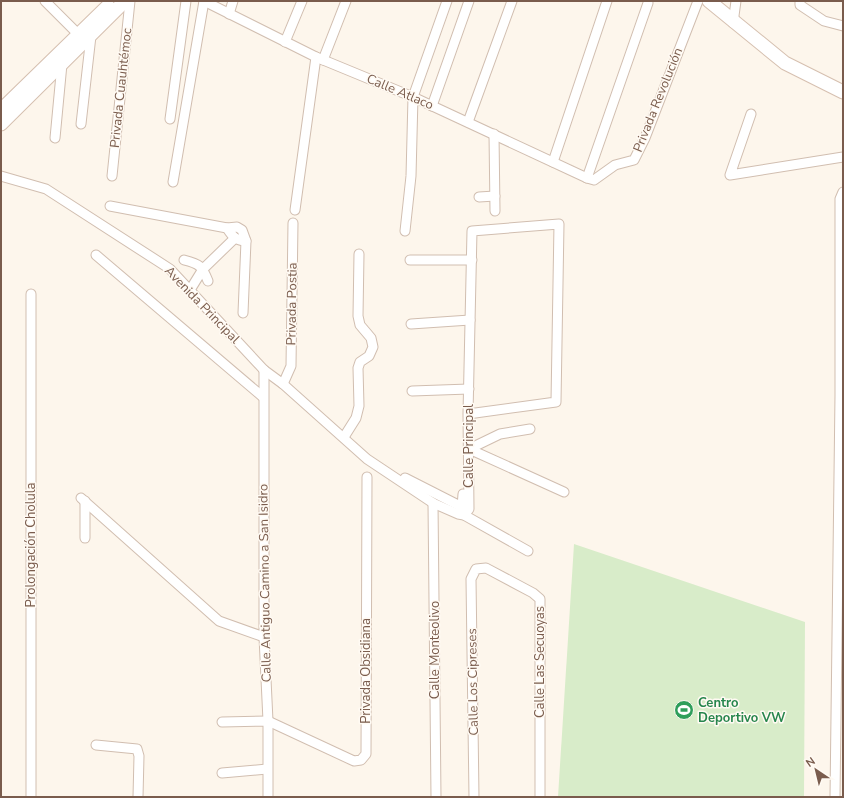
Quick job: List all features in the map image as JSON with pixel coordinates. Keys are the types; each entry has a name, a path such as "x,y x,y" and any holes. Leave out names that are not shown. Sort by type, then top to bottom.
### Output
{"street":[{"path":"45,1 84,35"},
{"path":"1,124 114,1"},
{"path":"81,124 84,35 125,1"},
{"name":"Privada Cuauhtémoc","path":"112,176 130,1"},
{"path":"170,119 186,1"},
{"path":"173,182 204,1"},
{"name":"Calle Atlaco","path":"204,1 320,58 412,96 587,178 598,179"},
{"path":"228,14 233,1"},
{"path":"285,42 302,1"},
{"path":"295,210 320,58 346,1"},
{"path":"405,231 411,176 412,96 447,1"},
{"path":"432,106 469,1"},
{"path":"468,122 512,1"},
{"path":"553,162 607,1"},
{"name":"Privada Revolución","path":"598,179 615,165 634,160 645,138 698,1"},
{"path":"708,1 733,23 785,63 843,92"},
{"path":"733,23 736,1"},
{"path":"800,1 800,5 824,21 843,26"},
{"path":"587,178 648,3"},
{"path":"1,110 63,58"},
{"path":"55,138 63,58"},
{"path":"750,114 730,175 843,157"},
{"path":"494,134 495,211"},
{"name":"Avenida Principal","path":"1,176 46,189 170,269 264,370 283,384 344,437"},
{"path":"835,797 839,732 841,431 840,199 843,192"},
{"path":"479,197 495,196"},
{"path":"110,206 227,228 237,227 242,230 246,241 243,313"},
{"name":"Privada Postia","path":"283,384 291,366 293,223"},
{"name":"Calle Principal","path":"464,515 469,509 467,389 472,231 560,224 556,402 468,414"},
{"path":"227,228 235,238 240,241 246,241"},
{"path":"190,290 235,238"},
{"path":"359,254 358,316 360,325 371,338 373,347 369,356 360,362 358,368 359,406 356,418 344,437 368,459 433,503 458,514 464,515 528,551"},
{"path":"96,255 263,397"},
{"path":"184,260 196,263 204,275"},
{"path":"410,260 472,260"},
{"name":"Prolongación Cholula","path":"30,294 31,797"},
{"path":"411,324 470,320"},
{"name":"Calle Antiguo Camino a San Isidro","path":"264,370 264,637 268,721 268,797"},
{"path":"405,478 462,507 465,474 467,389 412,391"},
{"path":"469,449 500,434 530,430"},
{"path":"469,449 480,454"},
{"path":"469,449 564,492"},
{"name":"Privada Obsidiana","path":"268,721 354,761 362,760 366,754 368,477"},
{"path":"85,538 83,500 219,621 264,637"},
{"name":"Calle Monteolivo","path":"433,503 436,797"},
{"name":"Calle Las Secuoyas","path":"476,569 486,568 533,593 540,599 540,797"},
{"name":"Calle Los Cipreses","path":"474,797 472,579 476,569"},
{"path":"222,722 268,721"},
{"path":"96,745 137,749 139,756 138,797"},
{"path":"222,773 267,769"}],"green space":[{"name":"Centro Deportivo VW","path":"574,544 805,622 804,797 558,797"}],"place":[{"name":"Centro Deportivo VW","path":"684,710"}]}
